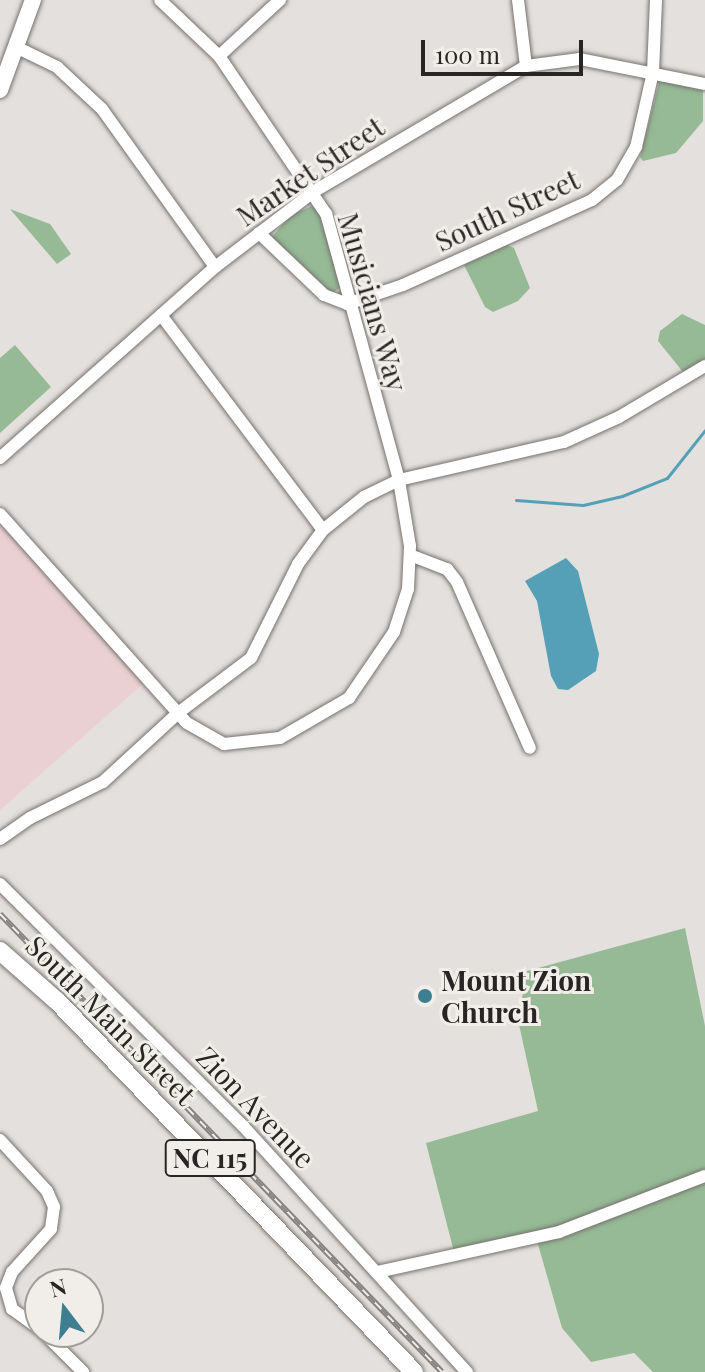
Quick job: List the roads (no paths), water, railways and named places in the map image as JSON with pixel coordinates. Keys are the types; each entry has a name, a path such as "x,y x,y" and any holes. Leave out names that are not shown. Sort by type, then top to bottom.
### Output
{"main road":[{"name":"South Main Street","path":"0,951 57,1001 414,1372"}],"street":[{"path":"0,90 33,0"},
{"name":"Musicians Way","path":"0,514 178,713 224,744 280,738 310,724 349,698 381,654 408,589 410,555 399,480 347,304 344,274 313,192 219,56 160,0"},
{"path":"219,56 280,0"},
{"path":"518,0 526,66"},
{"name":"South Street","path":"347,304 403,285 592,200 617,180 636,147 653,72 656,0"},
{"path":"16,47 57,67 102,109 215,267"},
{"name":"Market Street","path":"0,458 215,267 313,192 526,66 580,59 705,84"},
{"path":"259,233 324,295 347,304"},
{"path":"161,315 323,530"},
{"path":"0,839 30,818 103,782 178,713 251,658 298,564 323,530 364,497 399,480 564,442 619,417 705,366"},
{"path":"410,555 447,569 457,582 530,748"},
{"name":"Zion Avenue","path":"0,884 209,1092 467,1372"},
{"path":"0,1140 47,1191 54,1207 46,1237 8,1279 6,1310 24,1320"},
{"path":"377,1272 559,1232 705,1176"},
{"path":"60,1348 83,1372"}],"water":[{"path":"566,558 578,571 599,654 596,671 568,690 558,689 551,676 537,601 525,581"}],"waterway":[{"path":"516,500 583,505 622,496 667,478 705,430"}],"railway":[{"path":"0,914 442,1372"}],"place":[{"name":"Mount Zion Church","path":"425,996"}]}
